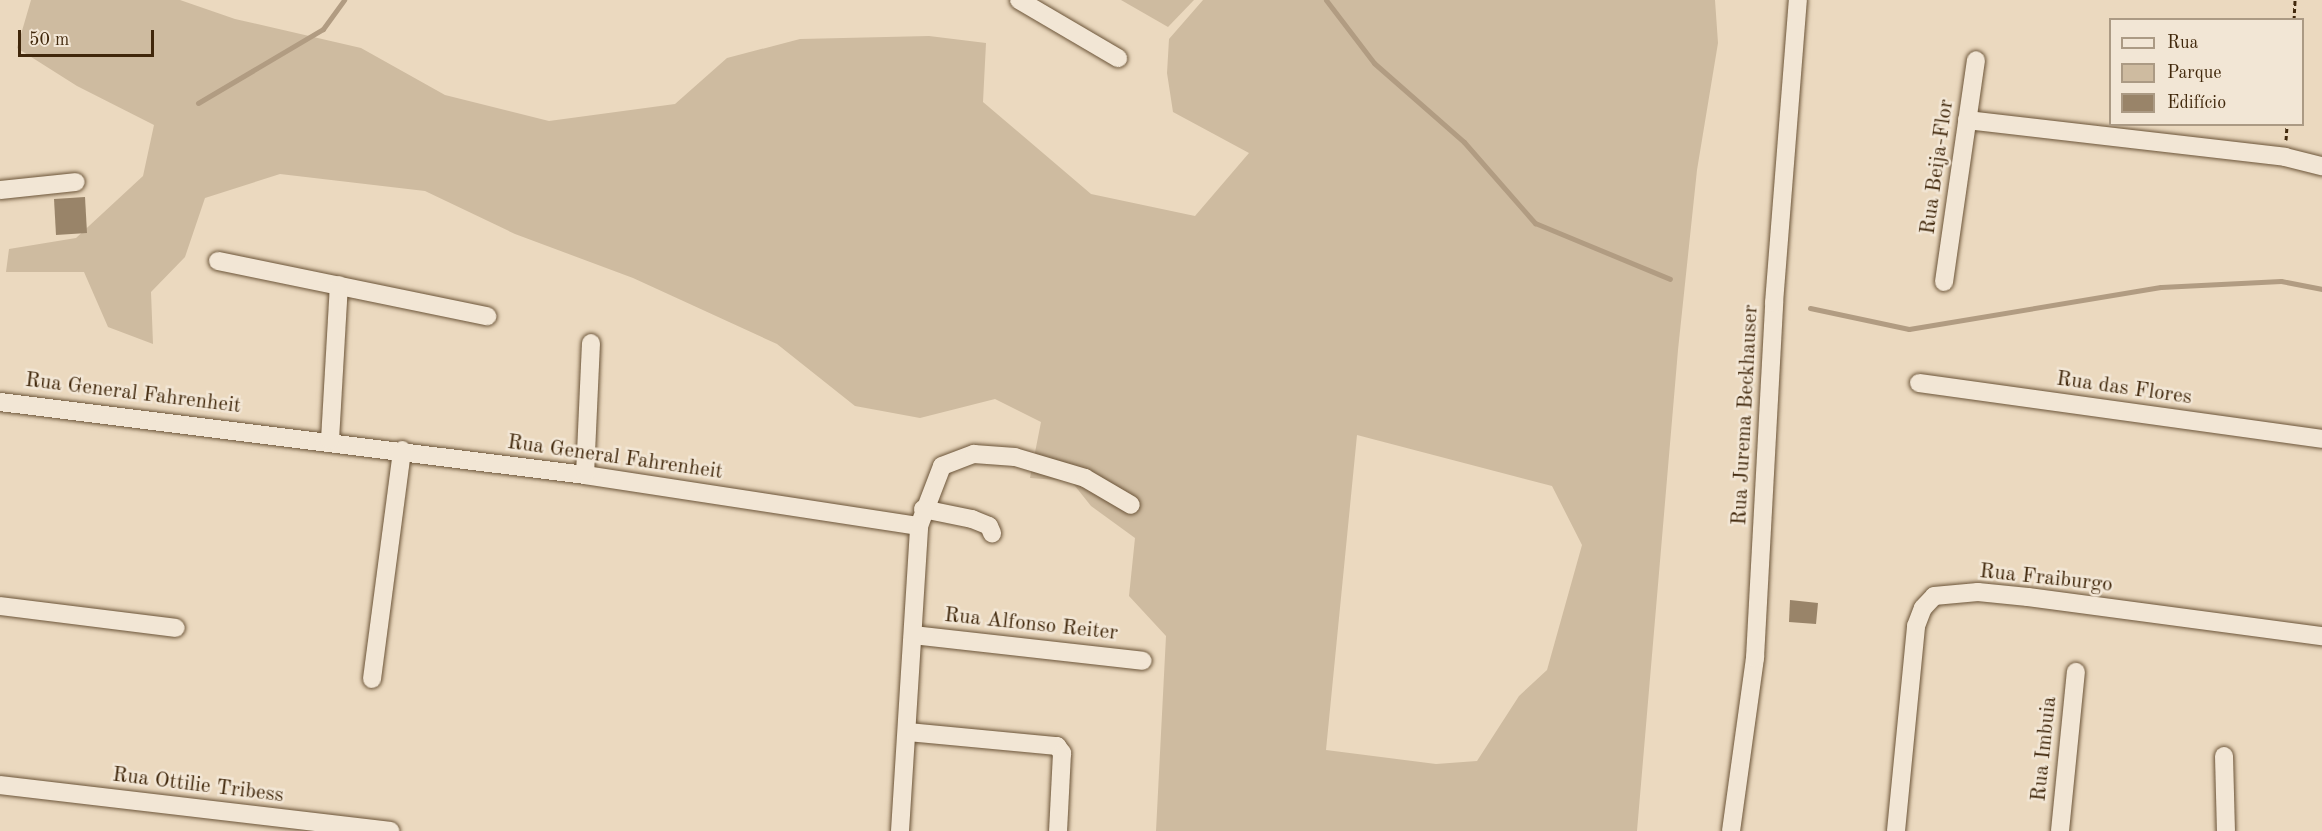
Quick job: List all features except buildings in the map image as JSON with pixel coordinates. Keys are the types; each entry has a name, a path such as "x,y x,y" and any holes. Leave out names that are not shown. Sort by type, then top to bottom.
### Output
{"street":[{"path":"1019,0 1118,58"},
{"name":"Rua Jurema Beckhauser","path":"1731,831 1755,658 1774,303 1798,0"},
{"name":"Rua Beija-Flor","path":"1944,282 1976,60"},
{"path":"1967,120 2285,157 2322,166"},
{"path":"0,190 76,182"},
{"path":"218,261 488,316"},
{"path":"330,440 339,285"},
{"path":"585,475 591,343"},
{"name":"Rua das Flores","path":"1919,383 2322,439"},
{"name":"Rua General Fahrenheit","path":"0,402 330,440 921,518 972,519 988,526 992,533"},
{"path":"372,679 402,450"},
{"path":"900,831 921,518 942,466 974,454 1051,465 1085,478 1131,505"},
{"name":"Rua Fraiburgo","path":"1896,831 1916,626 1923,608 1934,596 1978,592 2028,597 2322,636"},
{"path":"0,606 176,628"},
{"name":"Rua Alfonso Reiter","path":"913,635 1143,661"},
{"name":"Rua Imbuia","path":"2060,831 2076,672"},
{"path":"908,732 1058,746 1062,753 1058,831"},
{"path":"2224,756 2226,831"},
{"name":"Rua Ottilie Tribess","path":"0,785 390,831"}],"path":[{"path":"2294,18 2295,0"}],"green space":[{"path":"31,0 180,0 235,19 361,48 445,95 549,121 675,104 727,58 800,39 929,36 986,43 983,102 1091,194 1195,216 1249,153 1173,112 1167,73 1169,39 1203,0 1715,0 1718,43 1697,170 1678,350 1637,831 1156,831 1166,636 1129,596 1135,538 1091,506 1071,481 1030,478 1041,422 995,399 920,418 855,406 777,344 633,278 515,234 425,191 280,174 205,198 185,257 151,292 153,344 108,327 84,272 6,272 9,249 76,238 143,176 154,125 77,86 17,48","holes":["1357,435 1552,486 1582,545 1547,670 1519,696 1477,761 1436,764 1326,750"]},
{"path":"1121,0 1194,0 1168,27"}],"waterway":[{"path":"198,103 323,29 344,0"},
{"path":"1326,0 1374,63 1464,142 1535,223 1670,279"},
{"path":"1810,308 1909,329 2161,287 2281,281 2322,289"}]}
